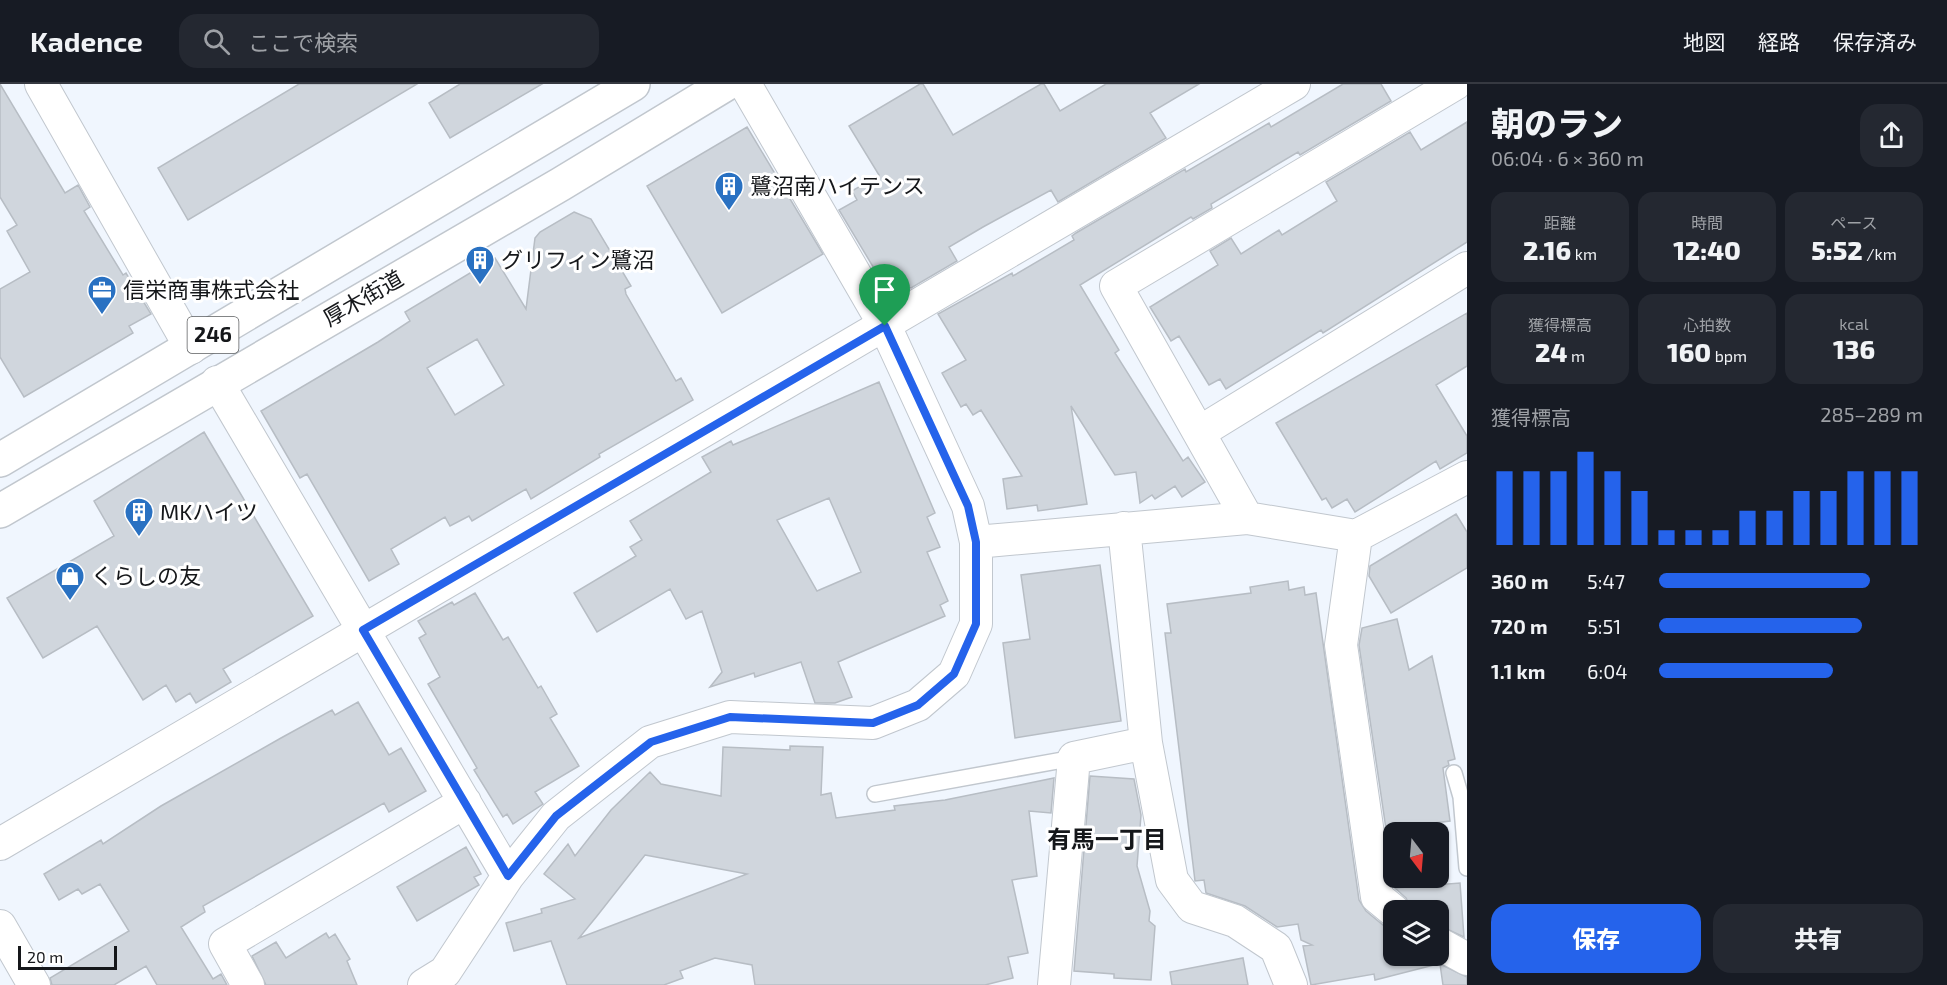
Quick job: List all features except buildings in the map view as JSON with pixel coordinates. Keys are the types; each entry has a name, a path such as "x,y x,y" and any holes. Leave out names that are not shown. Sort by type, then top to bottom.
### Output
{"highway":[{"name":"厚木街道","path":"0,460 633,84"},
{"name":"厚木街道","path":"0,511 217,382 561,184 726,84"}],"street":[{"path":"40,84 191,348"},
{"path":"424,985 445,972 508,876 556,816 651,742 730,717 873,723 918,705 954,674 976,624 976,542 968,506 885,326 745,84"},
{"path":"0,844 1294,84"},
{"path":"1247,518 1116,286 1455,84"},
{"path":"1200,432 1467,268"},
{"path":"217,382 508,876"},
{"path":"976,542 1247,518 1356,536 1464,486"},
{"path":"1124,528 1146,743 1172,880 1192,907 1235,921 1276,948 1291,985"},
{"path":"1356,536 1341,645 1377,897 1383,902"},
{"path":"1054,985 1074,758 1146,743"},
{"path":"248,985 225,944 465,802"},
{"path":"0,926 34,985"},
{"path":"1449,949 1467,959"}],"lane":[{"path":"875,794 1074,758"},
{"path":"1454,773 1461,797 1467,868"}],"place":[{"name":"鷺沼南ハイテンス","path":"729,212"},
{"name":"グリフィン鷺沼","path":"480,286"},
{"name":"信栄商事株式会社","path":"102,316"},
{"name":"MKハイツ","path":"139,538"},
{"name":"くらしの友","path":"70,602"}],"district":[{"name":"有馬一丁目","path":"1107,840"}],"route":[{"path":"885,326 968,506 976,542 976,624 954,674 918,705 873,723 730,717 651,742 556,816 508,876 363,630 885,326"}]}
